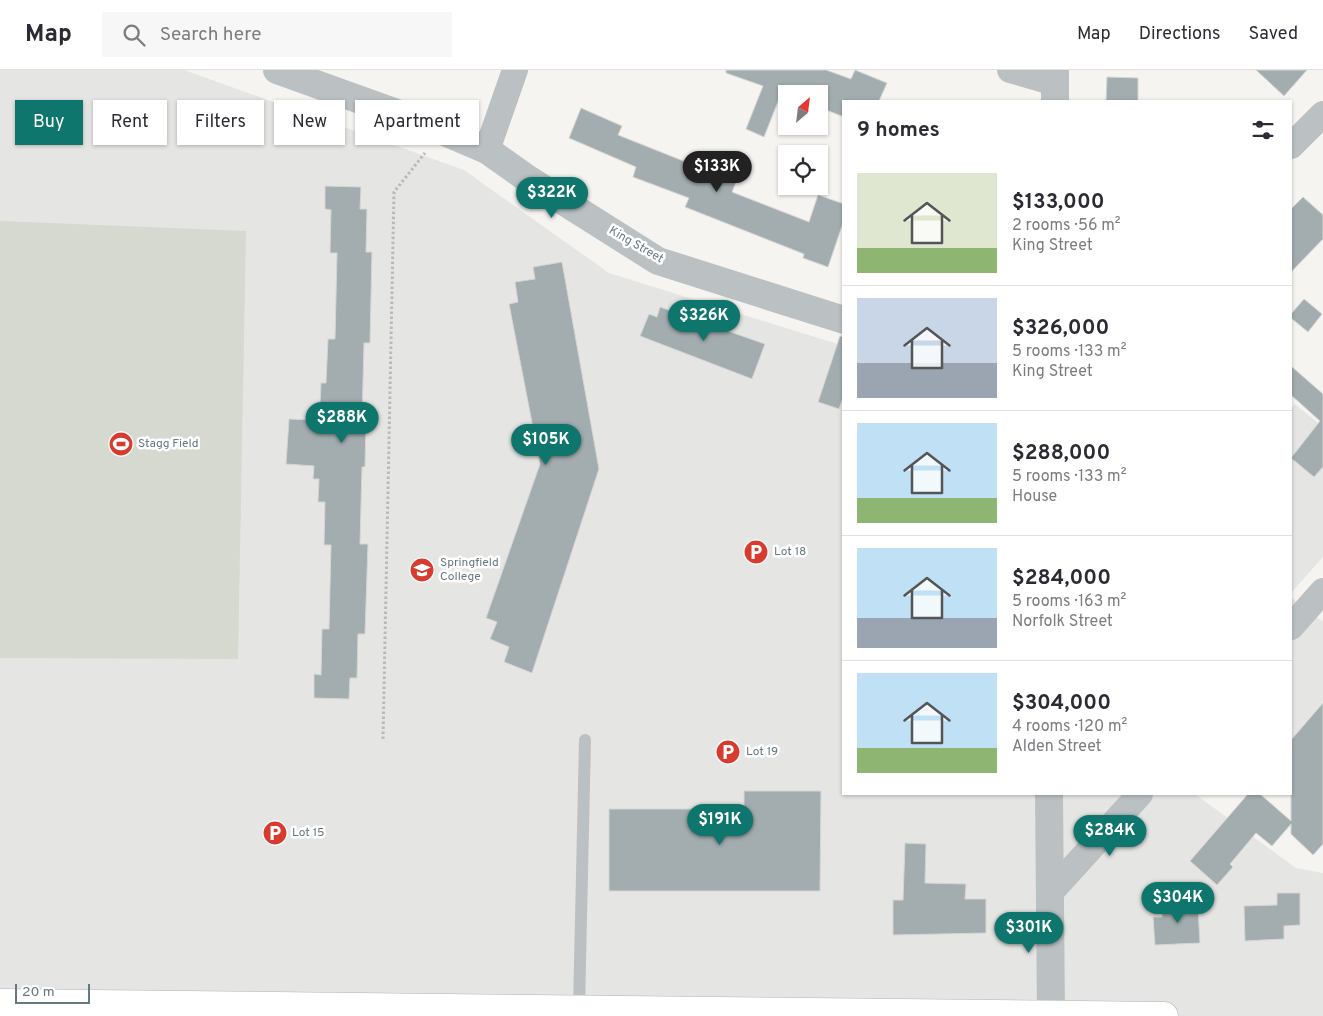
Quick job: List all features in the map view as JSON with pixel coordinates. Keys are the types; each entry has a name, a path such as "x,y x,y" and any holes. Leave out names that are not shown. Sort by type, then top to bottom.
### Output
{"main road":[{"path":"0,1003 43,1009 579,1008 1164,1016"}],"street":[{"name":"King Street","path":"277,70 360,100"},
{"path":"487,150 515,70"},
{"path":"1010,70 1055,85"},
{"path":"1292,145 1323,114"},
{"name":"King Street","path":"476,145 487,150 525,177 658,261 842,319"},
{"path":"1292,626 1323,591"},
{"path":"1049,795 1050,1014"},
{"path":"1050,893 1139,795"}],"lane":[{"path":"579,1008 584,740"}],"path":[{"path":"383,739 394,192 430,145"}],"shaded area":[{"name":"Springfield College","path":"0,70 184,70 274,102 274,145 345,145 345,128 355,131 355,145 394,145 464,170 609,273 842,345 842,795 1196,795 1296,868 1323,873 1323,1016 0,1016"},
{"name":"Stagg Field","path":"0,221 246,231 238,659 0,658"},
{"path":"1295,404 1323,427 1323,557 1292,592 1292,407"},
{"path":"1292,598 1323,622 1323,824 1290,795 1292,795"}],"building":[{"path":"726,70 826,70 851,79 855,70 887,83 879,100 842,100 842,116 828,111 828,85 778,85 778,102 764,137 746,129 763,86 726,73"},
{"path":"1256,70 1307,70 1284,96"},
{"path":"1107,77 1138,78 1138,100 1106,100"},
{"path":"581,108 622,126 618,135 736,182 732,192 809,222 818,195 842,203 842,226 828,267 803,258 804,254 685,207 689,198 633,177 636,167 569,138"},
{"path":"325,186 361,187 360,209 367,209 366,252 372,252 370,343 364,343 362,421 366,421 365,467 362,467 360,544 368,544 365,634 358,634 357,678 350,678 349,699 314,698 314,674 321,675 322,629 329,629 331,545 324,545 325,502 318,502 319,479 313,479 314,466 286,464 289,419 313,420 314,404 320,404 321,383 326,383 328,339 335,339 337,253 330,253 331,210 325,209"},
{"path":"1303,197 1323,215 1323,239 1292,271 1292,208"},
{"path":"562,262 599,469 532,673 504,662 509,647 490,639 497,622 486,618 540,464 509,304 518,302 515,282 535,279 533,267"},
{"path":"1304,299 1322,314 1308,332 1292,319 1292,313"},
{"path":"660,307 765,344 752,379 640,336 649,314 657,317"},
{"path":"840,336 842,336 842,401 839,409 818,402"},
{"path":"1292,367 1323,394 1323,467 1314,477 1292,459 1292,457 1320,421 1292,396"},
{"path":"1323,703 1323,844 1313,855 1291,834 1291,824 1272,846 1256,833 1230,864 1233,867 1217,885 1190,861 1247,795 1261,795 1291,821 1292,739"},
{"path":"744,791 821,791 820,891 609,891 609,809 744,809"},
{"path":"905,843 926,844 925,883 966,884 965,899 986,899 986,933 893,935 893,900 903,900"},
{"path":"1277,893 1300,893 1300,925 1284,926 1284,939 1245,941 1244,906 1277,905"},
{"path":"1201,902 1196,908 1198,908 1200,943 1155,945 1153,917 1162,917 1162,904"}],"place":[{"name":"Stagg Field","path":"121,444"},
{"name":"Lot 18","path":"756,552"},
{"name":"Springfield College","path":"422,570"},
{"name":"Lot 19","path":"728,752"},
{"name":"Lot 15","path":"275,833"}]}
